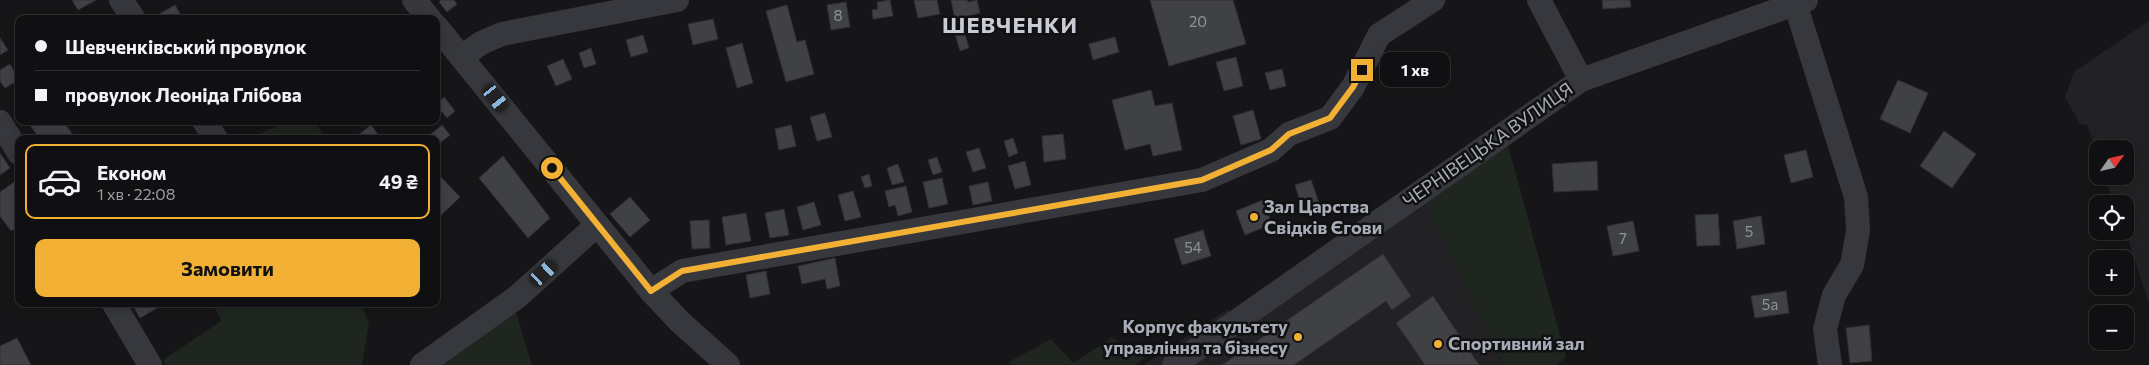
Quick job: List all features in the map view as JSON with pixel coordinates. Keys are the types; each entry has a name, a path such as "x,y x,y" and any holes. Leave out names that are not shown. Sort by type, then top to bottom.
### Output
{"street":[{"path":"121,0 131,15"},
{"path":"414,0 427,15"},
{"path":"651,291 682,271 1202,180 1271,150 1289,134 1330,118 1353,87 1379,35 1433,0"},
{"name":"ЧЕРНІВЕЦЬКА ВУЛИЦЯ","path":"1174,365 1581,80 1539,0"},
{"path":"463,56 481,43 502,34 670,1"},
{"path":"1581,80 1799,2 1856,197 1858,232 1852,265 1834,295 1825,329 1830,365"},
{"path":"440,30 463,56 651,291 679,321 728,365"},
{"path":"0,122 15,146"},
{"path":"422,365 518,297 597,225"},
{"path":"116,307 150,365"}],"shaded area":[{"path":"2149,21 2149,304 2134,258 2134,250 2131,250 2128,240 2134,240 2134,195 2111,195 2107,185 2134,185 2134,140 2093,140 2087,125 2080,124 2065,97 2074,72"},
{"path":"279,125 317,125 323,135 257,135"},
{"path":"1507,142 1566,357 1557,365 1503,365 1423,197"},
{"path":"1421,192 1503,365 1144,365 1228,309 1238,320"},
{"path":"514,306 532,365 432,365"},
{"path":"214,307 362,307 369,322 362,365 166,365 163,360 221,321"},
{"path":"1112,338 1145,358 1135,365 1011,365 1009,362 1051,339 1073,363"}],"building":[{"path":"72,0 96,0 78,10"},
{"path":"441,0 454,0 457,4 447,12 439,2"},
{"path":"890,0 893,16 873,19 872,10 878,9 877,2"},
{"path":"914,0 937,0 940,14 918,18"},
{"path":"951,0 967,0 968,2 977,0 980,13 955,19"},
{"path":"1150,0 1233,0 1246,44 1169,66"},
{"path":"1602,0 1630,0 1631,7 1603,9"},
{"path":"846,2 850,27 831,30 827,5"},
{"path":"175,5 181,15 158,15"},
{"path":"787,5 797,42 805,40 814,74 786,82 766,11"},
{"path":"713,19 718,39 693,45 688,24"},
{"path":"964,31 969,48 960,51 955,34"},
{"path":"643,35 648,52 631,57 626,40"},
{"path":"1115,37 1119,52 1093,60 1089,44"},
{"path":"0,38 8,50 0,55"},
{"path":"742,43 753,83 737,88 726,48"},
{"path":"591,48 596,64 584,68 579,53"},
{"path":"1236,57 1243,86 1224,91 1216,62"},
{"path":"563,59 572,79 556,86 547,66"},
{"path":"10,64 15,73 15,82 5,88 0,81 0,70"},
{"path":"1282,69 1286,86 1270,90 1265,73"},
{"path":"1898,80 1928,93 1910,133 1880,119"},
{"path":"1151,90 1155,106 1172,103 1182,150 1153,156 1150,144 1125,150 1112,100"},
{"path":"444,97 455,111 447,118 440,110 440,101"},
{"path":"1253,110 1261,139 1241,145 1233,116"},
{"path":"825,113 832,137 817,141 810,117"},
{"path":"30,125 66,125 73,135 37,135"},
{"path":"371,125 378,135 358,135"},
{"path":"442,125 450,135 440,143 440,135 430,135"},
{"path":"791,125 796,146 779,150 775,129"},
{"path":"1944,131 1976,154 1952,188 1920,166"},
{"path":"1063,134 1066,159 1044,162 1042,136"},
{"path":"1013,138 1018,153 1009,157 1004,141"},
{"path":"979,148 986,168 973,172 966,152"},
{"path":"1806,150 1813,177 1791,183 1784,155"},
{"path":"0,153 10,168 0,175"},
{"path":"503,156 550,218 528,238 479,178"},
{"path":"937,157 942,172 933,175 928,160"},
{"path":"1025,161 1031,185 1015,189 1008,166"},
{"path":"1597,161 1598,190 1554,192 1552,164"},
{"path":"898,164 904,182 892,185 887,168"},
{"path":"869,174 872,186 865,188 861,177"},
{"path":"440,176 460,197 440,216"},
{"path":"942,178 948,204 929,208 923,182"},
{"path":"1311,180 1319,203 1302,208 1295,185"},
{"path":"15,181 15,228 11,231 0,216 0,192"},
{"path":"988,182 992,201 973,205 969,186"},
{"path":"906,186 912,212 898,216 895,205 889,207 885,191"},
{"path":"853,191 861,217 845,221 838,195"},
{"path":"630,197 650,220 630,237 610,214"},
{"name":"Зал Царства Свідків Єгови","path":"1263,200 1272,224 1245,235 1236,211"},
{"path":"814,202 821,225 803,230 797,207"},
{"path":"784,209 789,235 770,238 765,213"},
{"path":"746,213 751,241 726,245 722,217"},
{"path":"1718,214 1720,245 1697,246 1695,215"},
{"path":"1761,216 1765,244 1737,249 1733,221"},
{"path":"709,220 710,248 692,249 690,221"},
{"path":"1633,221 1639,251 1613,256 1607,226"},
{"path":"1203,230 1211,256 1182,265 1174,239"},
{"name":"Корпус факультету управління та бізнесу","path":"1383,254 1411,296 1392,310 1386,301 1294,365 1222,365"},
{"path":"835,258 840,286 827,289 825,279 802,284 798,266"},
{"path":"766,271 770,294 750,298 746,275"},
{"path":"1786,291 1789,313 1755,318 1751,296"},
{"name":"Спортивний зал","path":"1433,296 1479,365 1425,365 1396,323"},
{"path":"134,307 159,307 140,318"},
{"path":"1869,325 1872,361 1850,363 1846,328"},
{"path":"17,338 31,365 0,365 0,346"}],"place":[{"name":"Зал Царства Свідків Єгови","path":"1254,217"},
{"name":"Корпус факультету управління та бізнесу","path":"1298,337"},
{"name":"Спортивний зал","path":"1438,344"}],"district":[{"name":"ШЕВЧЕНКИ","path":"1010,25"}],"route":[{"path":"552,168 651,291 682,271 1202,180 1271,150 1289,134 1330,118 1353,87 1362,70"}]}
